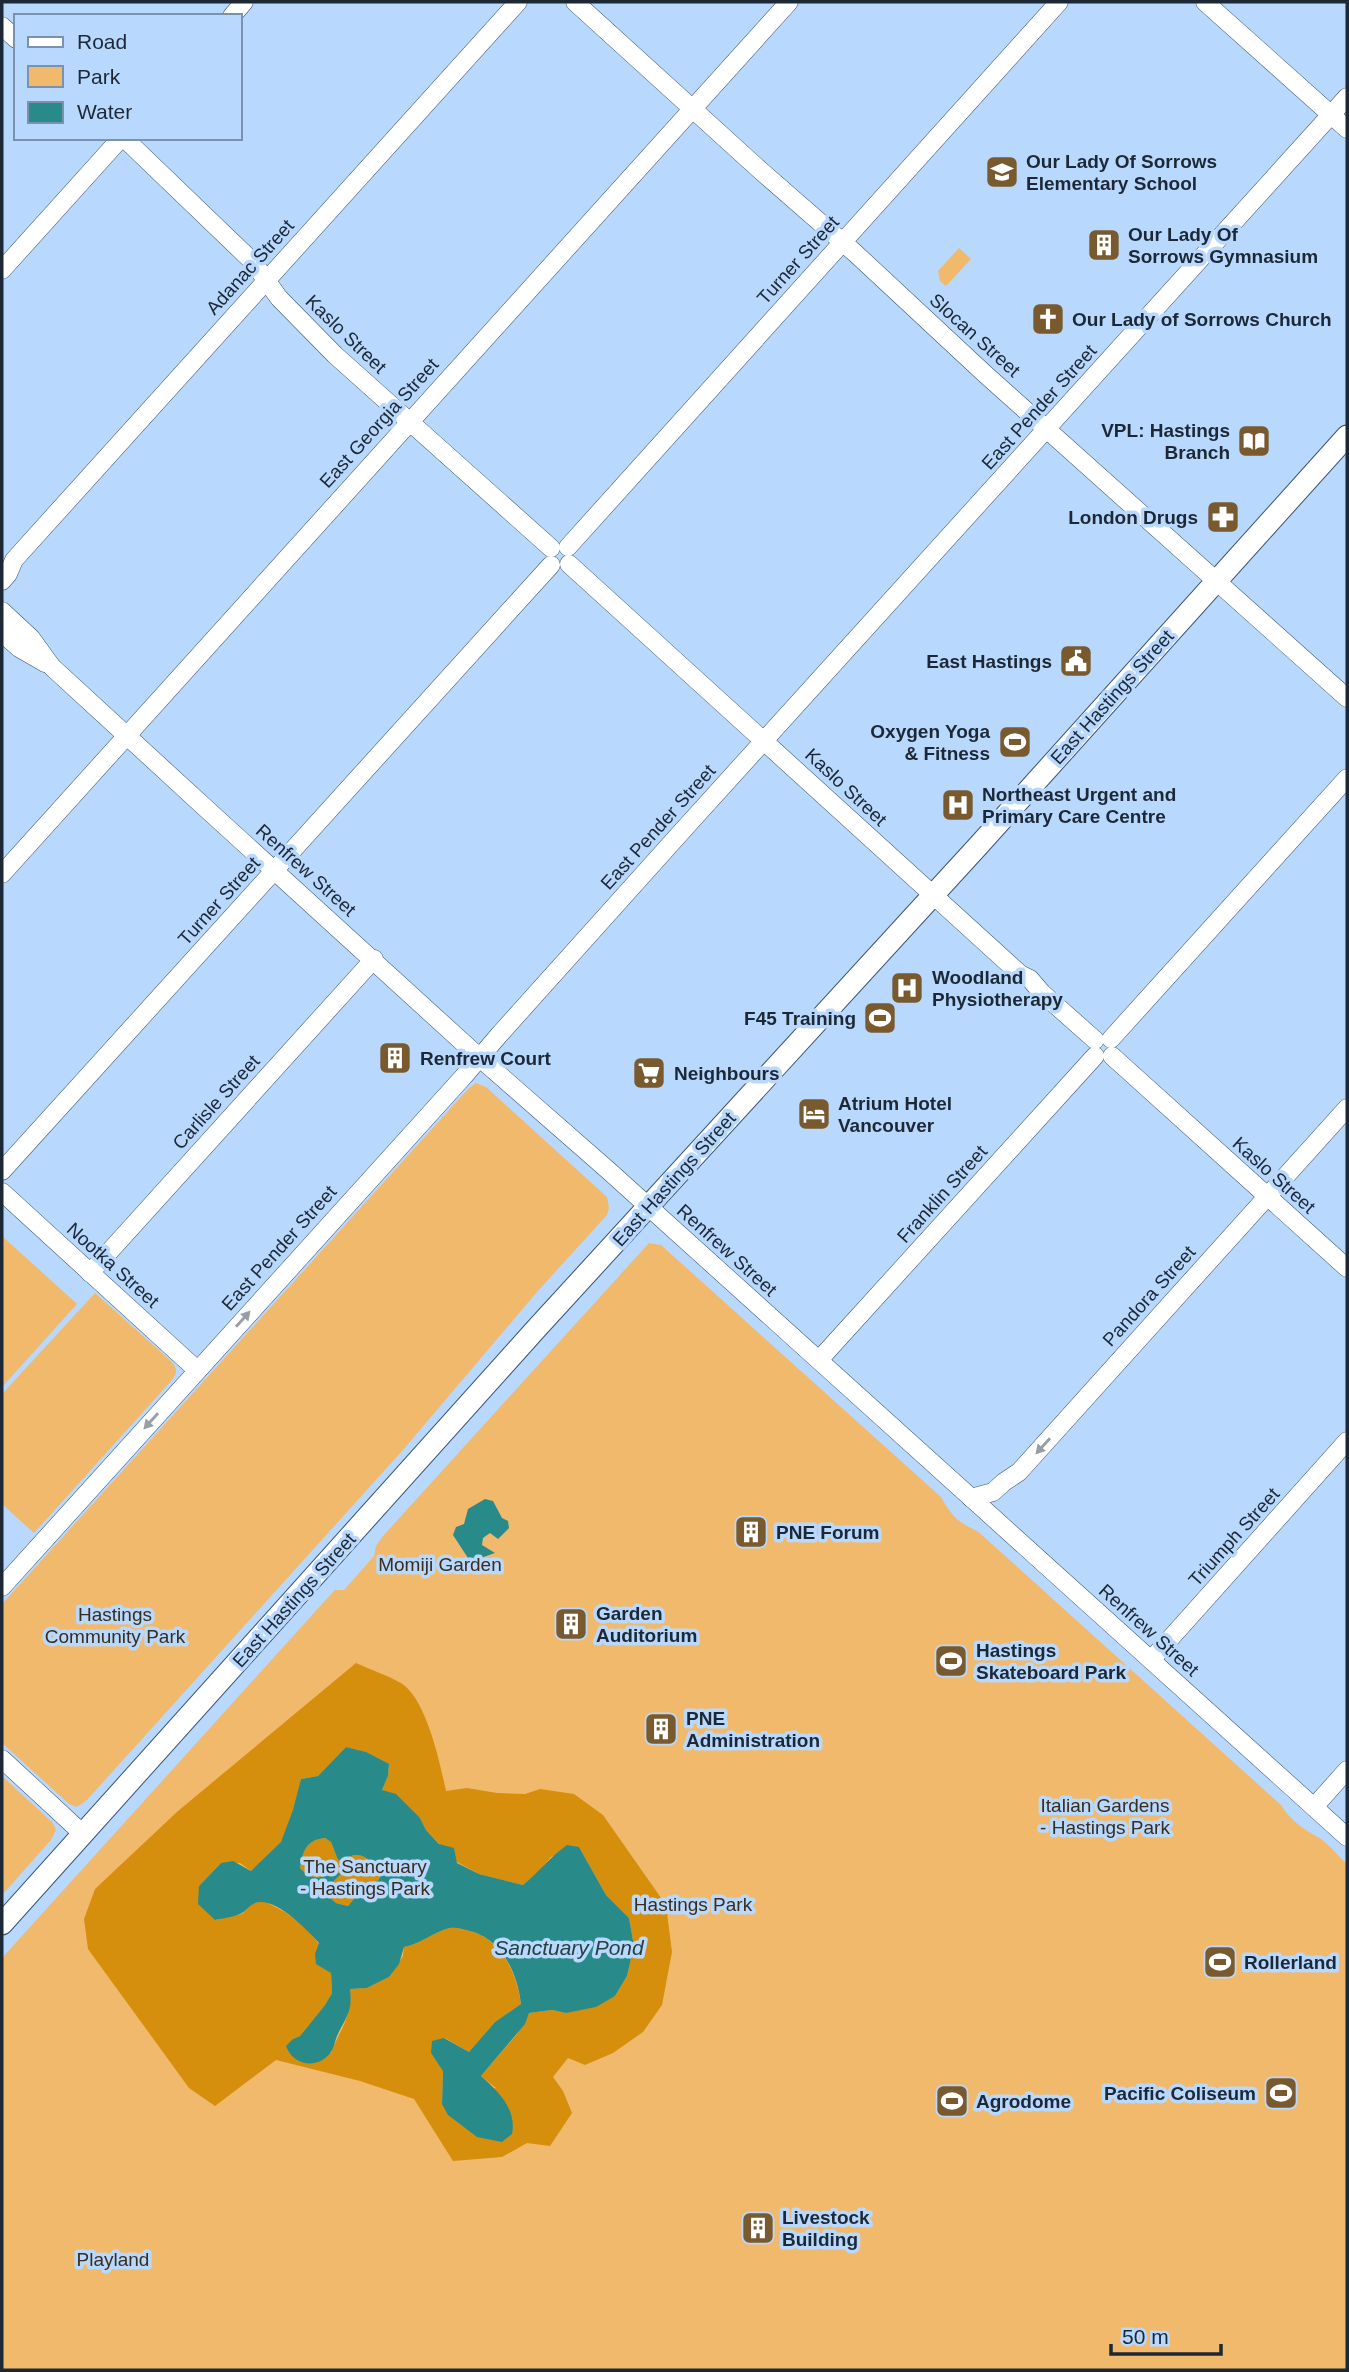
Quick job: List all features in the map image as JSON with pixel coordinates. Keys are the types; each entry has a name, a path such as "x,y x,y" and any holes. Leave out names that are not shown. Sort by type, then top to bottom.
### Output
{"main road":[{"name":"East Hastings Street","path":"2,1924 536,1329 933,895 1347,436"}],"street":[{"name":"Adanac Street","path":"2,581 8,575 8,564 518,2"},
{"name":"Slocan Street","path":"575,2 1347,698"},
{"name":"East Georgia Street","path":"2,874 789,2"},
{"name":"Turner Street","path":"2,1171 1059,2"},
{"path":"1205,2 1347,129"},
{"name":"East Pender Street","path":"2,1587 1347,97"},
{"path":"2,270 120,140"},
{"name":"Kaslo Street","path":"124,140 225,234 258,268 279,298 335,355 1020,974 1038,986 1042,993 1347,1268"},
{"name":"Renfrew Street","path":"2,611 31,638 51,667"},
{"name":"Renfrew Street","path":"2,633 19,648 51,667 127,735 480,1058 1347,1837"},
{"name":"Franklin Street","path":"819,1360 1347,778"},
{"name":"Carlisle Street","path":"90,1273 374,959"},
{"name":"Pandora Street","path":"971,1498 993,1492 1019,1472 1347,1108"},
{"name":"Nootka Street","path":"2,1192 197,1370"},
{"name":"Triumph Street","path":"1151,1660 1347,1441"},
{"path":"2,1759 83,1834"},
{"path":"1314,1807 1347,1770"}],"green space":[{"path":"959,248 971,259 946,286 940,281 938,271"},
{"name":"Hastings Community Park","path":"476,1083 486,1087 607,1197 607,1215 537,1292 403,1450 87,1800 77,1807 69,1804 2,1743 2,1604"},
{"path":"2,1236 77,1304 2,1387"},
{"name":"Hastings Park","path":"649,1243 661,1245 941,1497 957,1519 980,1534 1281,1805 1293,1820 1322,1840 1347,1864 1347,2370 2,2370 2,1958 332,1593 335,1590 344,1590 374,1556 376,1546 383,1536"},
{"path":"95,1293 171,1361 176,1372 172,1380 34,1533 2,1504 2,1394"},
{"path":"356,1663 401,1683 418,1702 431,1732 446,1791 467,1788 525,1794 540,1789 574,1794 603,1815 666,1905 672,1952 662,2005 643,2032 613,2053 585,2065 568,2058 553,2077 563,2091 572,2113 550,2146 527,2143 502,2157 453,2161 414,2099 360,2081 276,2060 215,2106 189,2088 88,1949 84,1919 95,1889 178,1811","holes":["346,1747 365,1752 389,1765 382,1790 420,1818 426,1830 457,1862 479,1874 523,1885 538,1873 551,1857 579,1847 606,1895 629,1918 634,1946 627,1976 615,1996 566,2013 552,2010 529,2013 517,2034 481,2076 496,2088 442,2104 443,2070 431,2053 445,2038 469,2052 495,2022 521,2004 511,1968 489,1940 466,1930 452,1928 404,1947 403,1956 389,1977 367,1988 350,1989 348,2015 331,2053 293,2039 300,2036 332,1993 331,1973 319,1944 305,1927 264,1901 253,1903 242,1914 215,1920 199,1886 221,1863 240,1863 251,1871 259,1865 284,1837 301,1779 318,1776"]},
{"path":"2,1776 53,1823 56,1830 51,1840 2,1895"},
{"name":"The Sanctuary - Hastings Park","path":"325,1838 331,1842 338,1860 360,1855 374,1865 380,1877 374,1888 358,1894 348,1906 336,1903 330,1898 330,1885 341,1874 335,1871 317,1877 300,1868 307,1847 314,1841"}],"water":[{"path":"485,1499 493,1501 502,1518 508,1521 509,1528 498,1539 490,1533 483,1538 482,1545 495,1553 478,1559 468,1558 453,1535 456,1527 464,1524 468,1509"},
{"name":"Sanctuary Pond","path":"346,1747 366,1752 389,1764 388,1776 382,1790 396,1794 420,1818 426,1830 439,1844 454,1848 457,1863 479,1874 523,1885 567,1845 579,1847 606,1895 629,1918 634,1946 627,1976 615,1996 596,2007 566,2013 552,2010 529,2013 525,2024 481,2076 500,2094 512,2116 512,2134 502,2142 477,2137 448,2115 442,2104 443,2071 431,2053 432,2041 444,2038 469,2052 495,2022 521,2004 511,1968 498,1948 489,1940 466,1930 452,1928 404,1947 399,1964 389,1977 367,1988 350,1989 350,2009 332,2050 326,2058 306,2063 294,2058 286,2046 300,2036 332,1993 331,1973 316,1964 315,1954 319,1943 290,1915 272,1904 255,1903 244,1912 215,1920 198,1904 199,1886 221,1863 233,1861 251,1871 281,1842 301,1779 318,1776","holes":["325,1838 331,1842 338,1860 360,1855 374,1865 380,1877 374,1888 358,1894 348,1906 336,1903 330,1898 330,1885 341,1874 335,1871 317,1877 300,1868 304,1852 310,1844"]}],"place":[{"name":"Our Lady Of Sorrows Elementary School","path":"1002,172"},
{"name":"Our Lady Of Sorrows Gymnasium","path":"1104,245"},
{"name":"Our Lady of Sorrows Church","path":"1048,319"},
{"name":"VPL: Hastings Branch","path":"1254,441"},
{"name":"London Drugs","path":"1223,517"},
{"name":"East Hastings","path":"1076,661"},
{"name":"Oxygen Yoga & Fitness","path":"1015,742"},
{"name":"Northeast Urgent and Primary Care Centre","path":"958,805"},
{"name":"Woodland Physiotherapy","path":"907,988"},
{"name":"F45 Training","path":"880,1018"},
{"name":"Renfrew Court","path":"395,1058"},
{"name":"Neighbours","path":"649,1073"},
{"name":"Atrium Hotel Vancouver","path":"814,1114"},
{"name":"PNE Forum","path":"751,1532"},
{"name":"Garden Auditorium","path":"571,1624"},
{"name":"Hastings Skateboard Park","path":"951,1661"},
{"name":"PNE Administration","path":"661,1729"},
{"name":"Rollerland","path":"1220,1962"},
{"name":"Pacific Coliseum","path":"1281,2093"},
{"name":"Agrodome","path":"952,2101"},
{"name":"Livestock Building","path":"758,2228"}],"park label":[{"name":"Momiji Garden","path":"440,1564"},
{"name":"Italian Gardens - Hastings Park","path":"1105,1816"},
{"name":"Playland","path":"113,2259"}]}
